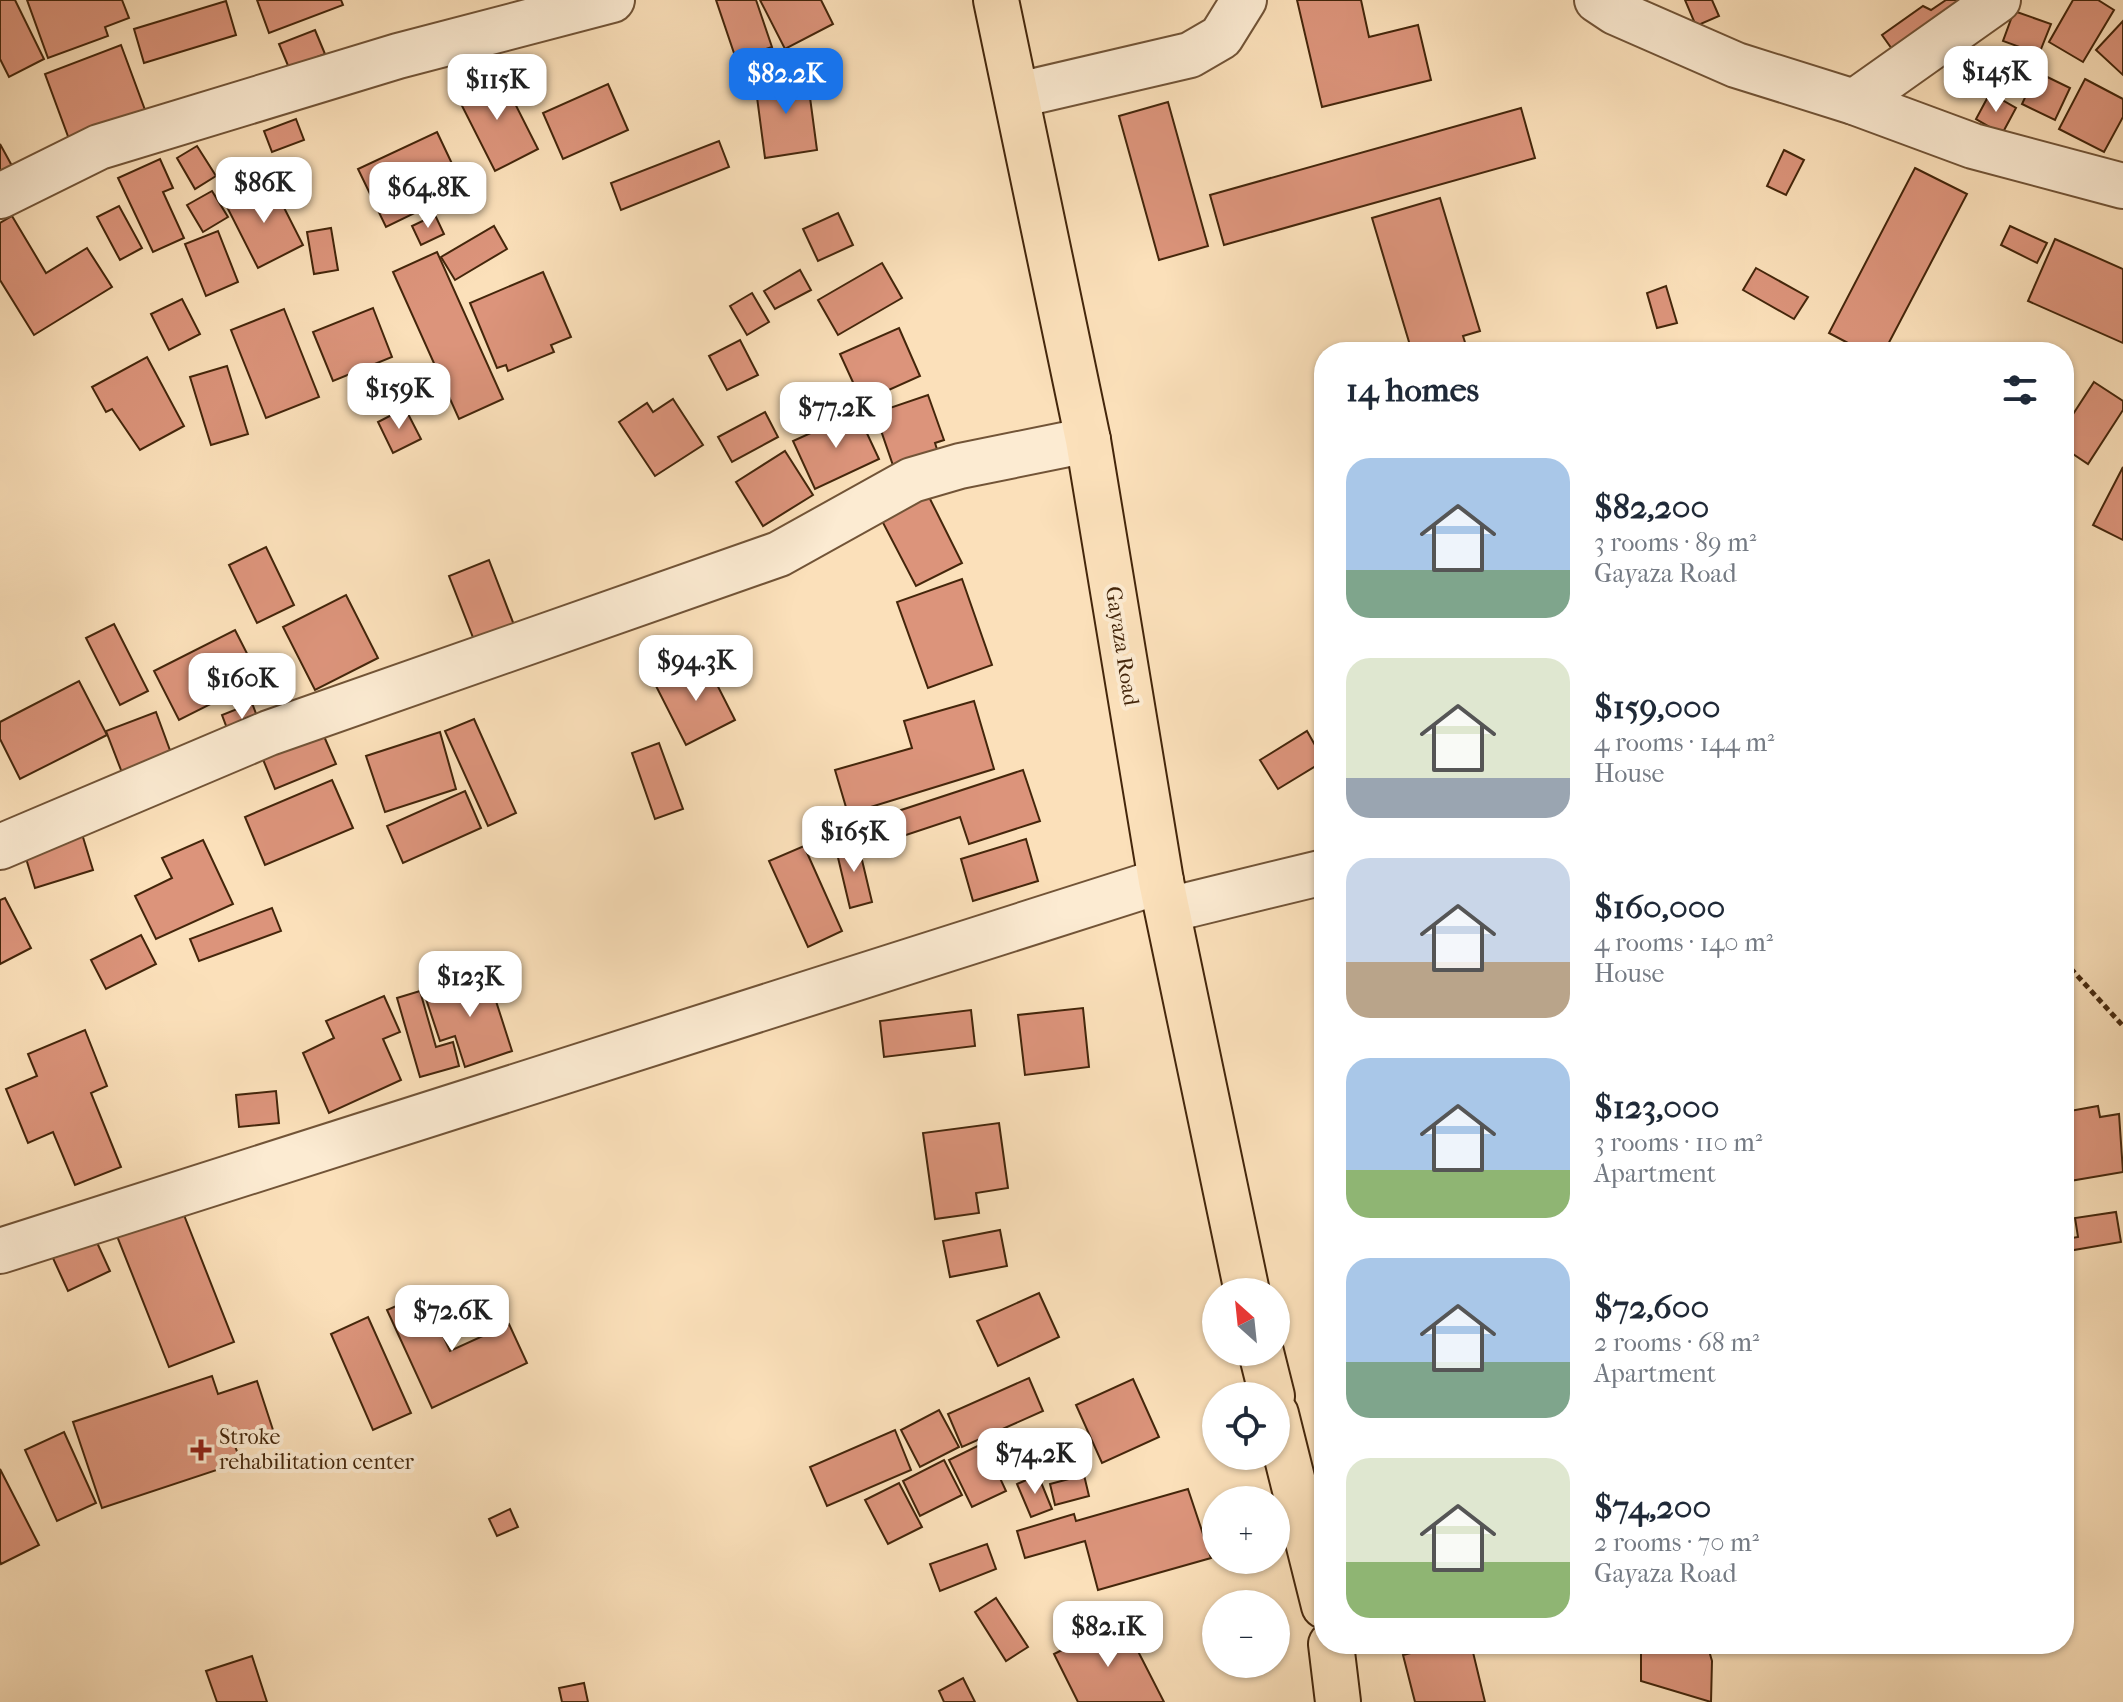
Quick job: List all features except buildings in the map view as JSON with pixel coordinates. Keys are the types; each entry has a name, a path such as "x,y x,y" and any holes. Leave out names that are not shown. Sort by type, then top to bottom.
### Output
{"main road":[{"name":"Gayaza Road","path":"996,0 1088,440 1164,895 1244,1278"},
{"path":"1290,1470 1314,1566"},
{"path":"1332,1654 1338,1702"}],"street":[{"path":"0,196 99,147 398,56 612,0"},
{"path":"1018,95 1190,55 1221,37 1244,0"},
{"path":"1597,0 1615,12 1736,65 1854,102 1973,146 2123,186"},
{"path":"1854,102 1998,0"},
{"path":"0,847 269,733 779,554 912,480 960,466 1088,440"},
{"path":"0,1251 1164,895 1314,873"}],"path":[{"path":"2074,972 2123,1026"}],"place":[{"name":"Stroke rehabilitation center","path":"201,1450"}]}
